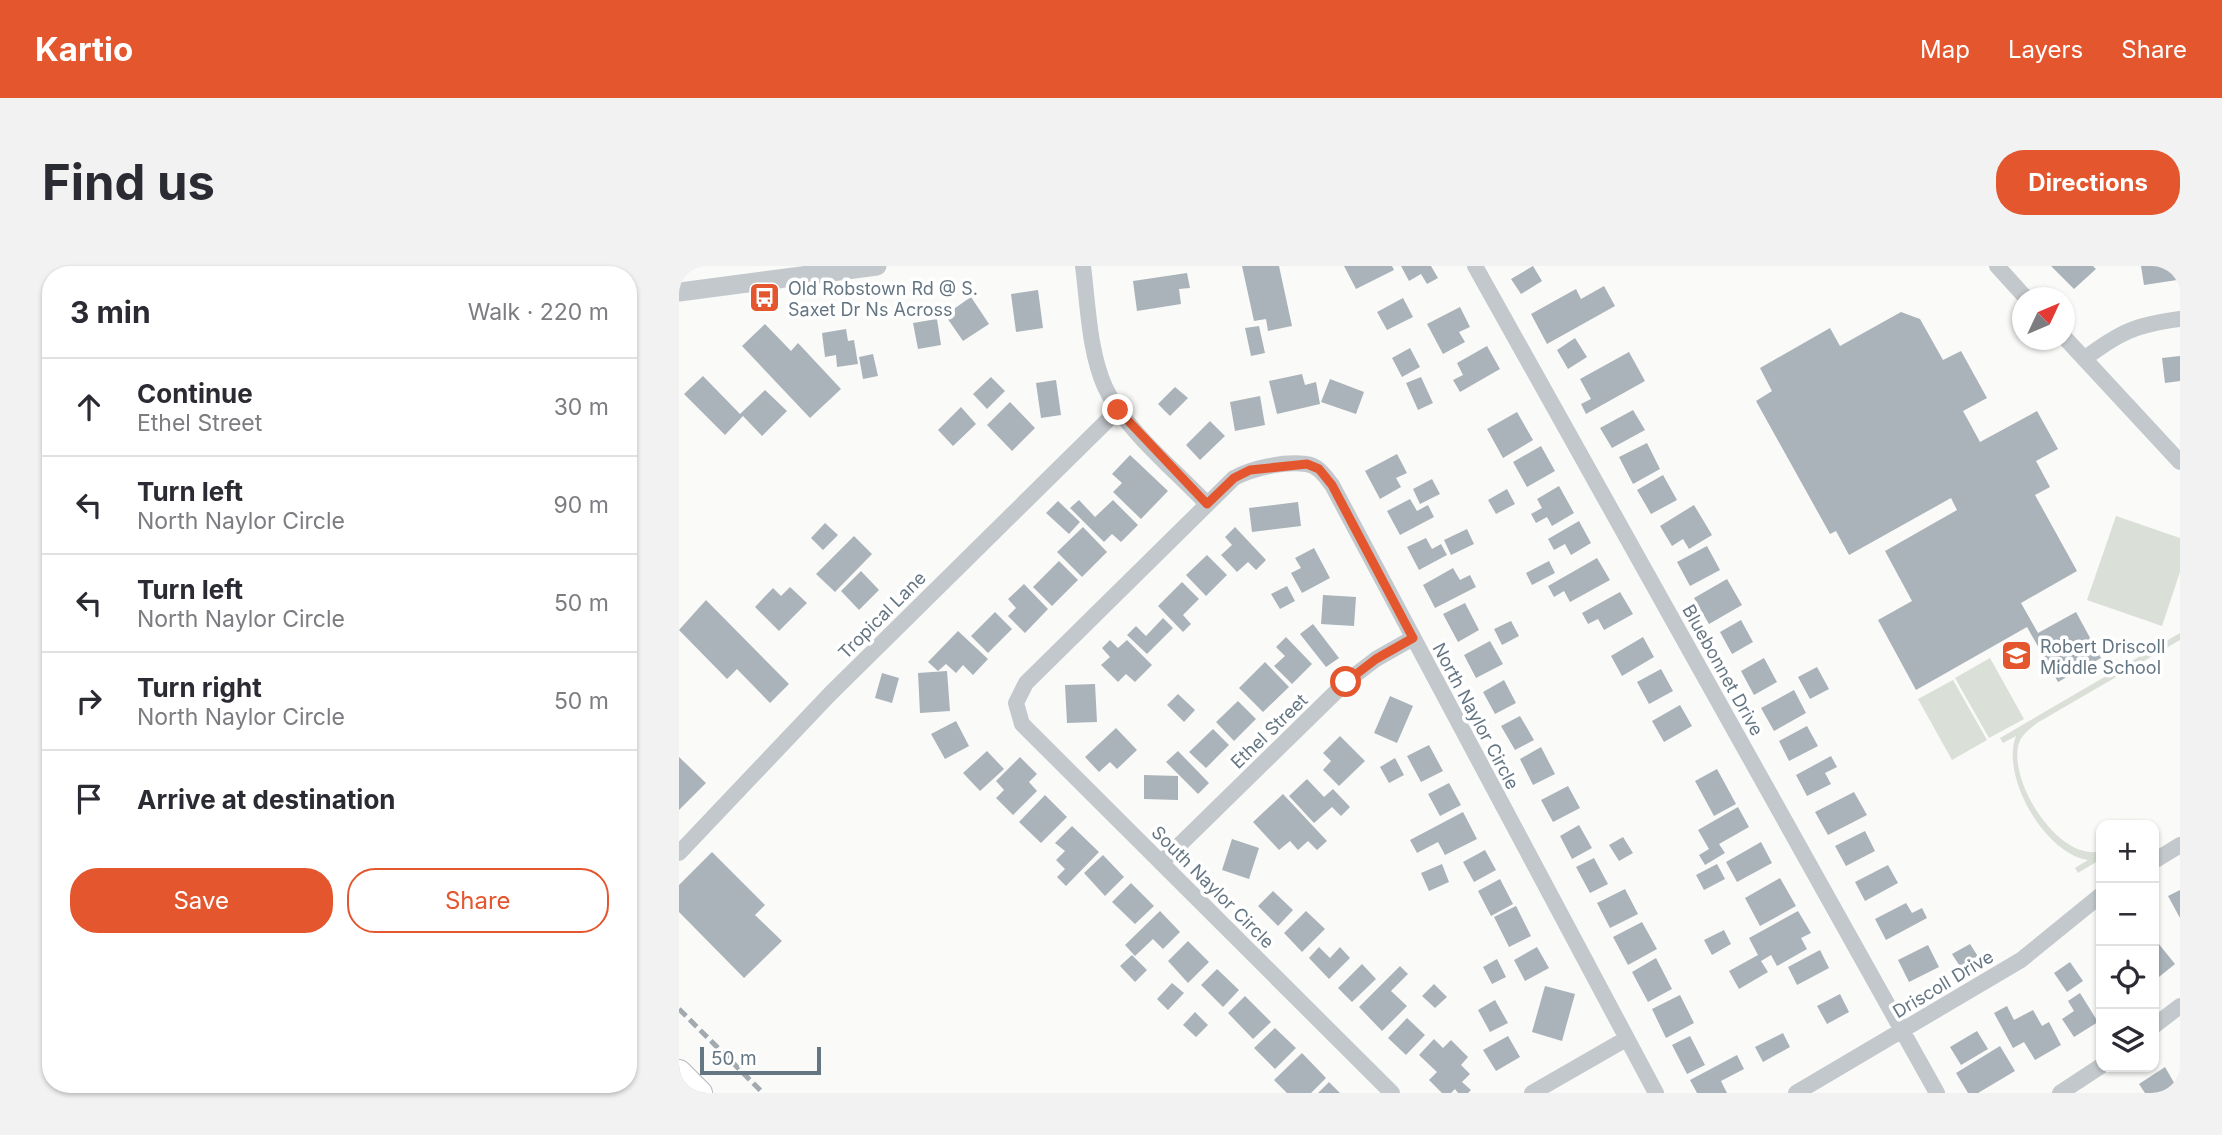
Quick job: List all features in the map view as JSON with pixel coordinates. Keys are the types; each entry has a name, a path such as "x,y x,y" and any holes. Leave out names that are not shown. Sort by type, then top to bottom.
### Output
{"main road":[{"path":"679,1072 700,1093"}],"street":[{"path":"679,292 791,272 877,266"},
{"path":"1083,266 1096,358 1104,386 1118,410 1207,504"},
{"name":"Bluebonnet Drive","path":"1475,266 1937,1093"},
{"path":"1997,266 2016,287"},
{"path":"2084,359 2116,334 2144,324 2180,319"},
{"path":"2075,350 2180,462"},
{"name":"Tropical Lane","path":"679,853 830,694 1118,410"},
{"name":"North Naylor Circle","path":"1016,703 1026,683 1234,478 1250,470 1307,464 1319,469 1332,485 1656,1093"},
{"name":"Ethel Street","path":"1161,863 1346,682 1376,659 1413,638"},
{"name":"South Naylor Circle","path":"1016,703 1022,724 1392,1093"},
{"path":"2159,858 2180,845"},
{"name":"Driscoll Drive","path":"1796,1093 2021,960 2096,899"},
{"path":"2159,1022 2180,1006"},
{"path":"1532,1093 1626,1039"},
{"path":"2061,1093 2096,1069"}],"shaded area":[{"path":"2116,516 2180,538 2180,572 2162,626 2087,600"},
{"path":"2180,633 2180,640 2037,723 2020,740 2017,759 2021,777 2040,815 2053,832 2069,844 2085,851 2096,851 2096,862 2078,873 2075,868 2088,860 2072,855 2056,844 2042,829 2020,791 2014,771 2016,736 2003,743 2000,738"},
{"path":"1990,658 2024,719 1989,738 1955,678"},
{"path":"1953,680 1987,740 1952,760 1918,699"}],"building":[{"path":"1242,266 1279,266 1292,326 1268,331 1266,319 1254,321"},
{"path":"1344,266 1392,266 1394,270 1356,289"},
{"path":"1401,266 1431,266 1438,278 1427,284 1421,274 1409,281"},
{"path":"1533,266 1542,281 1521,294 1511,279"},
{"path":"2051,266 2093,266 2096,269 2075,288"},
{"path":"2141,266 2175,266 2177,280 2144,285"},
{"path":"1187,273 1190,288 1179,289 1181,304 1137,311 1133,281"},
{"path":"1604,286 1615,306 1547,344 1531,314 1576,289 1581,299"},
{"path":"1038,290 1043,328 1016,332 1011,294"},
{"path":"971,297 989,324 963,341 945,315"},
{"path":"1403,298 1413,317 1387,330 1377,312"},
{"path":"1460,307 1470,327 1459,332 1465,342 1443,354 1427,324"},
{"path":"1901,312 1920,319 1943,360 1961,351 1987,398 1963,411 1980,442 2037,411 2058,449 2036,461 2050,487 2035,495 2077,571 2021,603 2038,633 2076,612 2101,658 2058,682 2027,627 1916,690 1878,620 1912,601 1885,551 1957,510 1951,498 1849,555 1836,531 1830,534 1756,401 1772,391 1760,368 1830,328 1840,346"},
{"path":"937,319 941,345 918,349 913,323"},
{"path":"765,324 791,351 798,343 841,389 810,418 742,346"},
{"path":"1259,326 1265,353 1251,356 1245,328"},
{"path":"846,329 848,341 854,340 858,364 837,367 836,355 825,357 822,333"},
{"path":"1575,338 1587,357 1568,369 1557,350"},
{"path":"1487,346 1500,369 1460,392 1453,380 1463,375 1457,363"},
{"path":"1410,348 1420,367 1402,377 1392,358"},
{"path":"1629,352 1645,381 1586,414 1581,404 1591,399 1580,379"},
{"path":"873,354 878,376 863,379 859,357"},
{"path":"2180,356 2180,381 2165,383 2162,358"},
{"path":"1302,374 1305,385 1316,382 1320,404 1277,414 1269,381"},
{"path":"703,376 740,414 765,390 787,411 762,436 743,416 725,435 684,394"},
{"path":"991,377 1005,391 987,409 973,394"},
{"path":"1421,377 1433,403 1418,410 1406,383"},
{"path":"1330,379 1364,392 1356,414 1321,402"},
{"path":"1056,380 1061,415 1041,418 1036,383"},
{"path":"1175,387 1188,398 1170,416 1158,404"},
{"path":"1260,396 1265,425 1235,431 1230,402"},
{"path":"1010,402 1035,428 1012,451 987,425"},
{"path":"961,407 976,424 953,446 938,430"},
{"path":"1633,410 1645,430 1612,448 1600,428"},
{"path":"1517,412 1533,440 1503,458 1487,429"},
{"path":"1210,421 1225,436 1200,460 1186,445"},
{"path":"1647,443 1660,469 1633,484 1619,457"},
{"path":"1541,446 1555,471 1527,487 1513,462"},
{"path":"1397,454 1407,473 1396,478 1401,487 1380,499 1365,471"},
{"path":"1130,455 1168,491 1141,519 1113,492 1122,483 1112,474"},
{"path":"1663,475 1677,500 1651,514 1637,490"},
{"path":"1432,479 1440,494 1420,504 1413,489"},
{"path":"1559,486 1574,513 1552,526 1547,517 1536,523 1531,514 1542,508 1537,499"},
{"path":"1507,489 1515,504 1496,514 1488,500"},
{"path":"1410,499 1417,511 1428,505 1434,517 1400,535 1387,511"},
{"path":"1079,500 1095,517 1113,500 1138,525 1121,542 1112,534 1104,542 1070,508"},
{"path":"1058,501 1080,522 1069,534 1046,513"},
{"path":"1298,502 1301,526 1252,532 1249,508"},
{"path":"1694,505 1712,535 1689,549 1683,539 1672,546 1660,526"},
{"path":"1579,521 1591,543 1571,555 1565,544 1554,550 1548,539"},
{"path":"825,523 838,535 823,550 811,538"},
{"path":"1083,527 1107,552 1082,577 1057,552"},
{"path":"1235,527 1266,560 1256,570 1248,562 1237,572 1221,555 1232,545 1225,537"},
{"path":"1467,529 1474,544 1451,555 1444,540"},
{"path":"854,536 872,554 835,592 816,574"},
{"path":"1426,538 1432,549 1441,544 1447,555 1419,570 1407,547"},
{"path":"1707,546 1720,570 1690,586 1677,562"},
{"path":"1314,548 1330,578 1302,593 1291,573 1301,568 1295,558"},
{"path":"1207,555 1227,575 1206,596 1186,575"},
{"path":"1597,558 1610,580 1570,602 1564,591 1554,597 1548,586"},
{"path":"1059,561 1078,580 1052,606 1033,587"},
{"path":"1549,561 1555,573 1532,585 1526,573"},
{"path":"1453,568 1460,580 1470,575 1476,587 1435,608 1423,585"},
{"path":"861,571 879,590 859,610 841,591"},
{"path":"1727,579 1742,605 1709,624 1694,598"},
{"path":"1182,582 1199,599 1183,615 1191,624 1183,632 1158,606"},
{"path":"1024,584 1048,609 1025,633 1008,616 1016,608 1008,599"},
{"path":"1287,586 1295,601 1280,609 1271,594"},
{"path":"790,587 807,603 779,631 755,607 773,588 781,596"},
{"path":"1620,592 1633,614 1604,630 1598,619 1588,624 1582,613"},
{"path":"1323,595 1356,597 1354,626 1321,624"},
{"path":"706,600 789,684 770,703 737,669 727,679 679,630"},
{"path":"1465,603 1479,630 1458,642 1443,614"},
{"path":"995,612 1012,629 988,653 971,636"},
{"path":"1163,618 1173,628 1147,654 1127,635 1136,626 1146,636"},
{"path":"1741,620 1753,642 1732,654 1720,632"},
{"path":"1511,621 1519,636 1502,645 1494,629"},
{"path":"1313,624 1339,658 1326,667 1300,634"},
{"path":"958,631 988,659 973,675 963,665 956,673 946,664 938,671 928,662"},
{"path":"1286,637 1312,664 1292,684 1274,666 1285,656 1276,647"},
{"path":"1643,637 1654,657 1622,676 1611,656"},
{"path":"1110,640 1118,648 1127,640 1152,665 1135,682 1126,674 1118,682 1101,665 1110,657 1102,648"},
{"path":"1490,641 1503,664 1476,678 1464,655"},
{"path":"1764,658 1777,682 1754,695 1741,671"},
{"path":"1265,662 1289,687 1263,712 1239,688"},
{"path":"1817,667 1829,689 1810,699 1798,677"},
{"path":"1661,669 1673,691 1649,704 1637,682"},
{"path":"947,671 950,711 920,713 918,673"},
{"path":"882,673 899,678 892,703 875,698"},
{"path":"1504,680 1516,703 1495,714 1483,692"},
{"path":"1095,684 1097,722 1067,723 1065,685"},
{"path":"1794,690 1806,713 1774,731 1761,708"},
{"path":"1178,694 1195,710 1184,722 1167,705"},
{"path":"1390,696 1413,706 1397,743 1374,733"},
{"path":"1238,701 1256,719 1234,741 1216,722"},
{"path":"1680,705 1692,726 1664,742 1652,721"},
{"path":"1520,716 1534,740 1515,750 1501,726"},
{"path":"956,721 969,746 945,759 931,734"},
{"path":"1807,726 1818,746 1789,761 1779,741"},
{"path":"1116,728 1137,750 1117,769 1110,762 1099,772 1085,757"},
{"path":"1213,729 1229,745 1206,768 1189,752"},
{"path":"1340,736 1365,761 1339,786 1323,770 1331,761 1323,753"},
{"path":"1429,745 1443,771 1421,782 1407,756"},
{"path":"1541,747 1555,774 1533,785 1520,759"},
{"path":"987,751 1004,769 980,791 963,773"},
{"path":"1178,751 1209,783 1198,794 1166,762"},
{"path":"1831,756 1837,767 1825,773 1831,784 1807,796 1796,775"},
{"path":"679,757 706,783 679,810"},
{"path":"1020,757 1037,774 1029,782 1037,791 1013,815 996,798 1004,790 996,781"},
{"path":"1395,758 1404,775 1389,783 1380,767"},
{"path":"1717,769 1736,804 1714,816 1695,781"},
{"path":"1144,775 1178,776 1178,800 1144,799"},
{"path":"1307,779 1324,797 1333,789 1350,807 1341,816 1332,807 1314,823 1289,796"},
{"path":"1449,783 1461,805 1440,816 1428,794"},
{"path":"1568,786 1580,808 1553,822 1541,800"},
{"path":"1854,792 1867,815 1828,835 1815,812"},
{"path":"1283,794 1327,841 1317,850 1308,841 1298,850 1290,841 1279,850 1253,822"},
{"path":"1045,795 1067,817 1041,843 1019,822"},
{"path":"1738,807 1749,827 1719,844 1725,853 1705,865 1699,855 1709,849 1698,830"},
{"path":"1463,812 1477,839 1445,855 1438,842 1417,853 1410,840"},
{"path":"1579,825 1592,848 1572,859 1560,836"},
{"path":"1072,826 1099,852 1066,886 1057,877 1065,869 1056,860 1065,851 1055,843"},
{"path":"1865,831 1875,851 1846,866 1835,846"},
{"path":"1623,837 1633,853 1619,861 1609,845"},
{"path":"1232,839 1259,848 1249,879 1222,870"},
{"path":"1761,842 1772,863 1737,882 1726,862"},
{"path":"1485,850 1496,870 1474,882 1463,862"},
{"path":"712,852 765,905 755,915 782,941 744,978 679,912 679,885"},
{"path":"1103,855 1124,877 1105,896 1084,873"},
{"path":"1594,858 1608,884 1590,893 1576,867"},
{"path":"1442,864 1449,882 1429,891 1421,873"},
{"path":"1717,864 1725,879 1704,890 1696,875"},
{"path":"1888,865 1898,883 1865,901 1855,882"},
{"path":"1780,878 1796,906 1760,926 1745,898"},
{"path":"1500,879 1513,904 1491,916 1478,891"},
{"path":"1131,883 1154,906 1135,924 1112,902"},
{"path":"1625,889 1638,914 1610,928 1597,903"},
{"path":"2180,890 2180,918 2168,896"},
{"path":"1273,891 1293,910 1278,926 1258,906"},
{"path":"1906,903 1912,913 1922,908 1927,918 1886,940 1875,919"},
{"path":"1516,906 1531,936 1509,947 1494,917"},
{"path":"1160,911 1180,932 1163,949 1153,939 1135,956 1125,945"},
{"path":"1306,911 1325,929 1302,952 1284,933"},
{"path":"1798,911 1811,933 1801,938 1807,949 1777,966 1771,955 1761,961 1768,972 1739,989 1729,971 1758,955 1749,938"},
{"path":"1642,922 1657,949 1628,965 1613,937"},
{"path":"1724,930 1731,944 1712,955 1704,940"},
{"path":"1188,941 1209,962 1188,983 1168,961"},
{"path":"1970,944 1979,958 1961,968 1952,954"},
{"path":"2159,944 2175,964 2159,977"},
{"path":"1928,945 1939,967 1909,982 1898,960"},
{"path":"1319,947 1330,958 1340,947 1350,958 1329,979 1309,958"},
{"path":"1537,947 1549,968 1525,981 1514,960"},
{"path":"1820,950 1829,968 1797,985 1788,967"},
{"path":"1132,955 1147,970 1135,982 1120,966"},
{"path":"1656,958 1672,989 1648,1002 1632,972"},
{"path":"1497,959 1506,977 1492,984 1483,967"},
{"path":"2070,962 2083,981 2067,992 2054,973"},
{"path":"1362,964 1376,979 1352,1002 1338,988"},
{"path":"1400,966 1408,974 1391,991 1407,1006 1382,1031 1359,1007"},
{"path":"1217,969 1239,990 1223,1007 1201,985"},
{"path":"1172,983 1184,993 1168,1010 1157,999"},
{"path":"1434,984 1447,997 1435,1008 1422,996"},
{"path":"1545,986 1575,994 1562,1041 1532,1032"},
{"path":"2080,993 2096,1019 2096,1023 2074,1037 2062,1019 2074,1011 2068,1001"},
{"path":"1840,994 1849,1012 1827,1024 1817,1006"},
{"path":"1680,995 1694,1023 1666,1038 1652,1009"},
{"path":"1245,996 1271,1022 1253,1039 1228,1013"},
{"path":"1495,1000 1508,1023 1490,1032 1478,1010"},
{"path":"2007,1006 2014,1020 2033,1010 2042,1026 2049,1022 2061,1045 2035,1060 2024,1042 2013,1048 1994,1013"},
{"path":"1195,1012 1208,1025 1196,1037 1183,1025"},
{"path":"1407,1018 1425,1035 1406,1055 1388,1038"},
{"path":"1275,1028 1296,1048 1275,1069 1254,1048"},
{"path":"1977,1031 1988,1049 1961,1065 1950,1047"},
{"path":"1783,1033 1790,1047 1763,1062 1755,1047"},
{"path":"1508,1036 1520,1057 1496,1071 1483,1050"},
{"path":"1690,1036 1705,1065 1687,1074 1672,1045"},
{"path":"1434,1039 1443,1048 1451,1040 1468,1057 1461,1065 1470,1074 1462,1082 1471,1090 1468,1093 1458,1093 1455,1089 1451,1093 1442,1093 1429,1080 1437,1072 1419,1055"},
{"path":"2000,1046 2015,1071 1978,1093 1968,1093 1956,1073"},
{"path":"1302,1053 1326,1078 1311,1093 1287,1093 1274,1080"},
{"path":"1737,1055 1744,1069 1721,1081 1727,1093 1697,1093 1690,1080"},
{"path":"2165,1067 2180,1093 2145,1093 2139,1084"},
{"path":"1329,1082 1340,1093 1318,1093"}],"railway":[{"path":"679,1009 763,1093"}],"place":[{"name":"Old Robstown Rd @ S. Saxet Dr Ns Across","path":"765,298"},
{"name":"Robert Driscoll Middle School","path":"2017,656"}],"route":[{"path":"1118,410 1207,504 1234,478 1250,470 1307,464 1319,469 1332,485 1413,638 1376,659 1346,682"}]}
